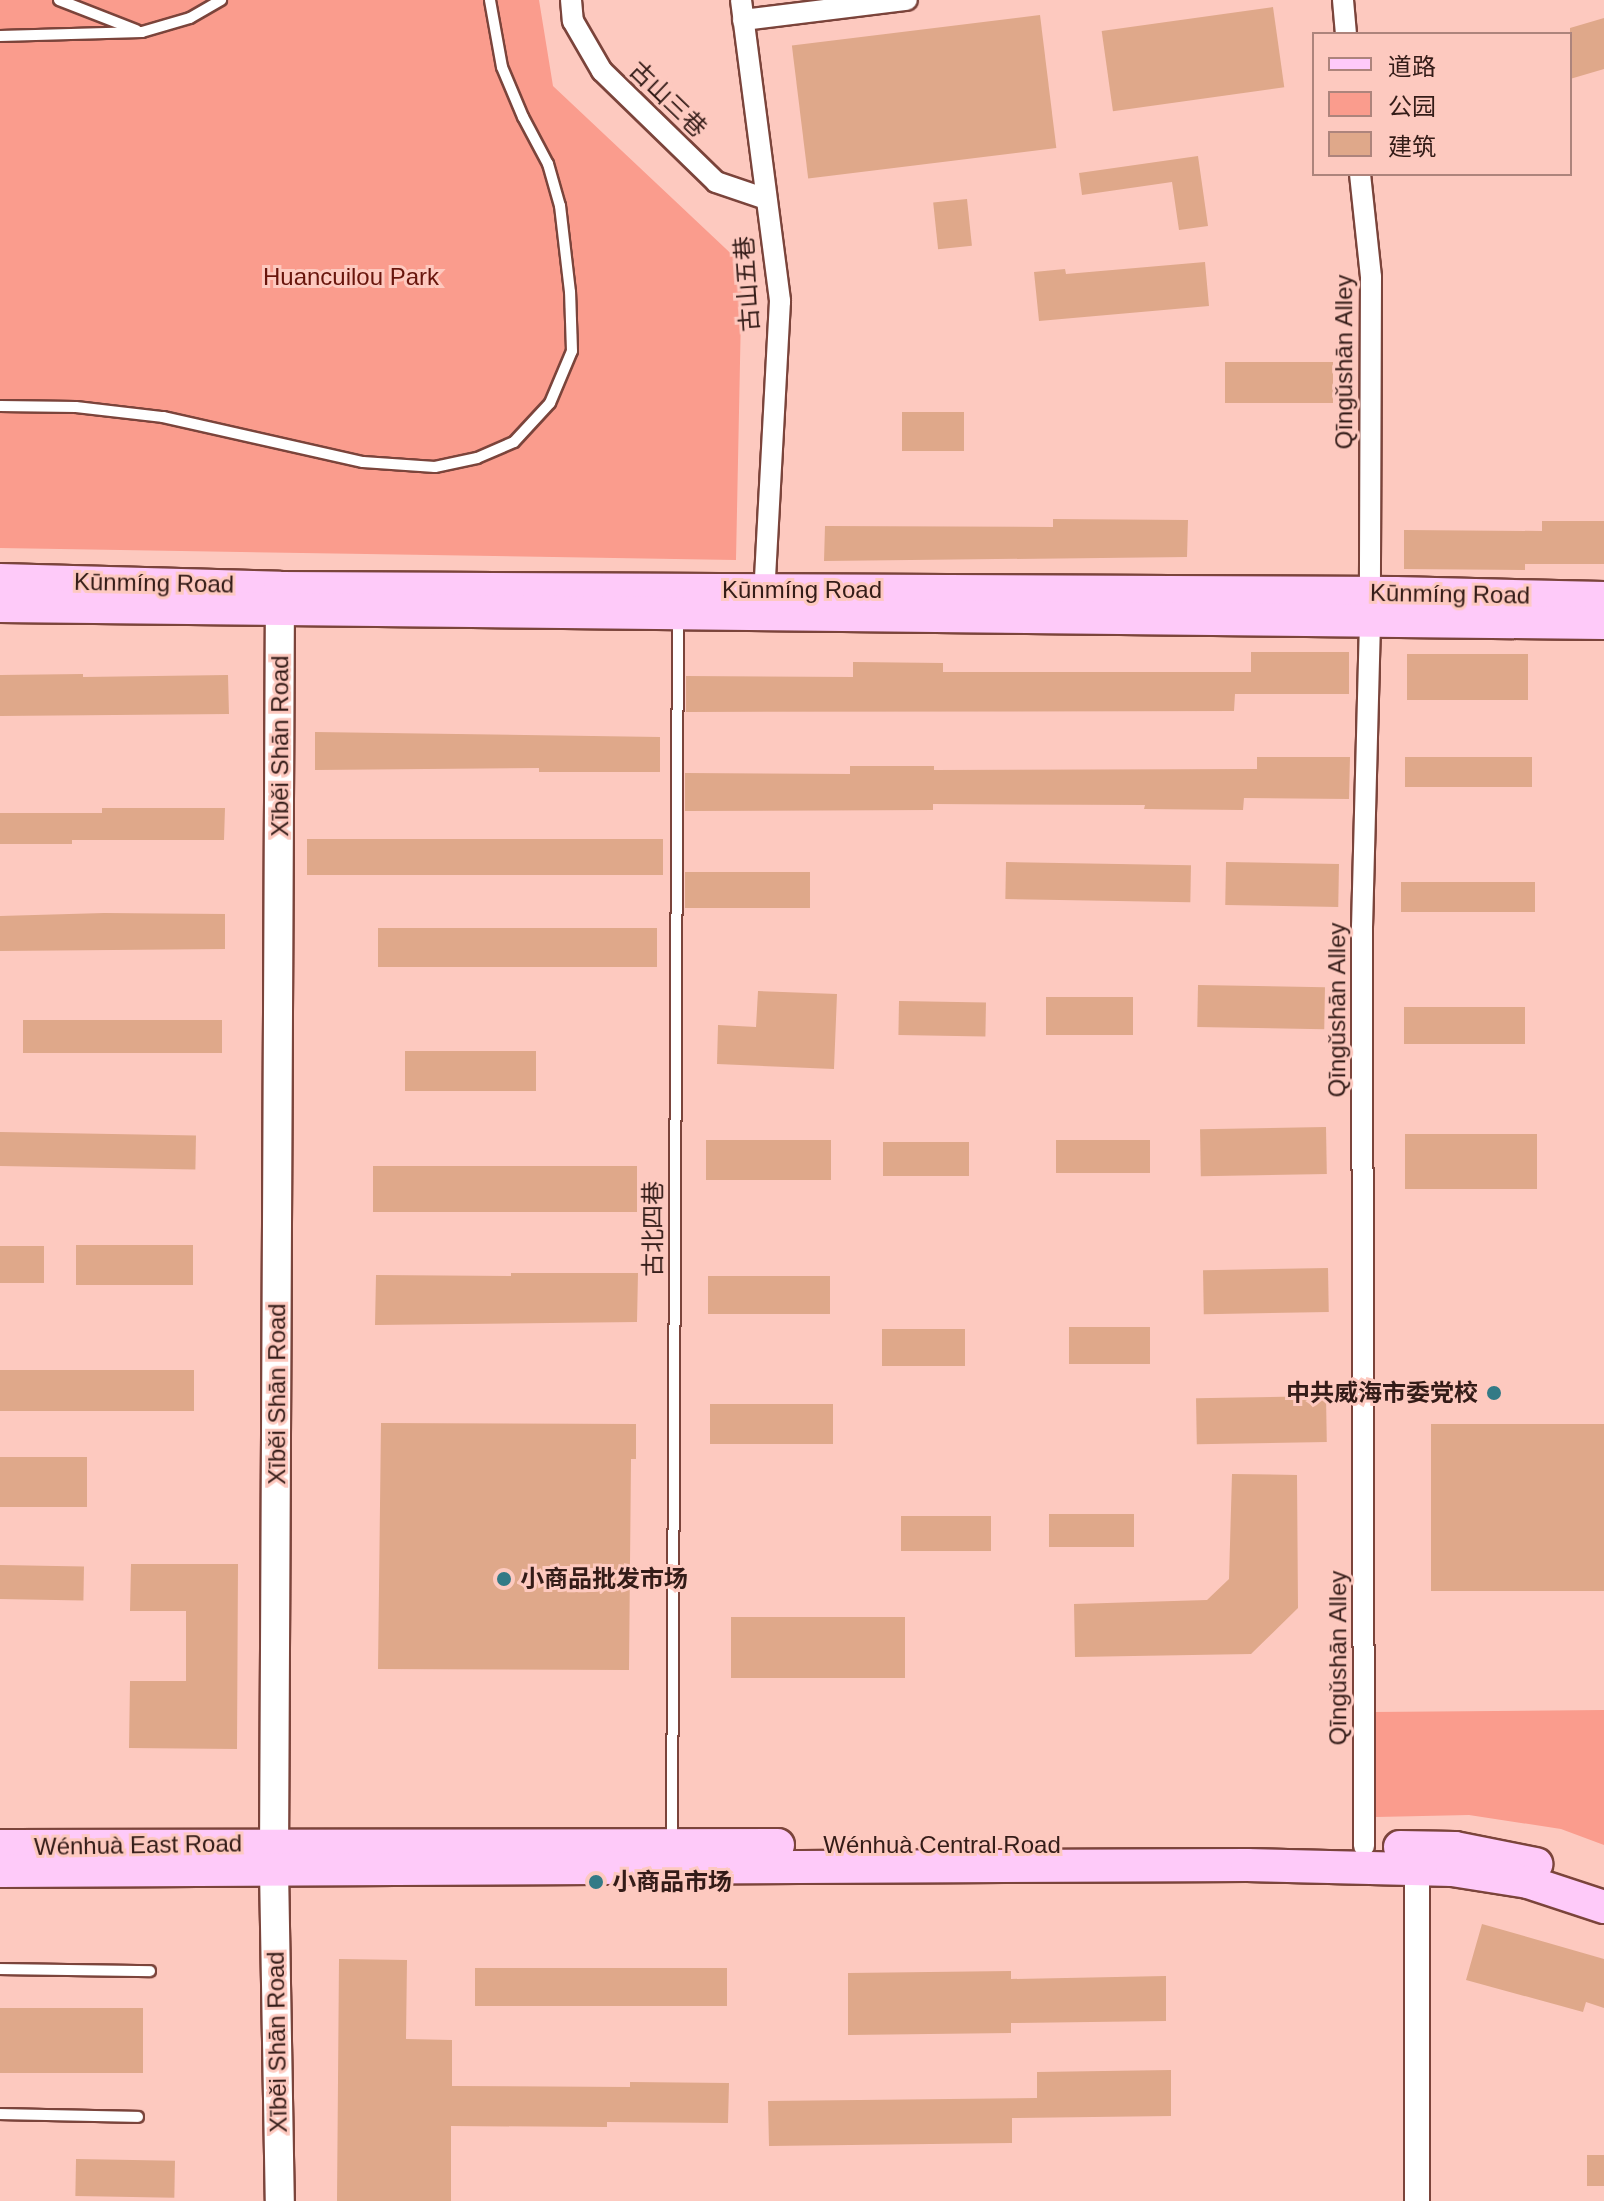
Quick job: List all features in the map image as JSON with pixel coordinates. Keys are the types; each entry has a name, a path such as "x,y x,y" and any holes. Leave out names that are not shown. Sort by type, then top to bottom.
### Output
{"main road":[{"name":"Kūnmíng Road","path":"0,580 280,599 678,614 764,602"},
{"name":"Kūnmíng Road","path":"0,606 280,599 1370,607 1604,598"},
{"name":"Xīběi Shān Road","path":"280,599 275,1856 280,2201"},
{"name":"Kūnmíng Road","path":"1370,607 1604,623"},
{"name":"Wénhuà Central Road","path":"275,1856 672,1845 1364,1846 1417,1858 1490,1853 1604,1885"},
{"name":"Wénhuà East Road","path":"0,1846 275,1856"},
{"path":"0,1871 275,1856 1215,1865 1417,1858 1452,1870 1528,1882 1604,1907"}],"street":[{"name":"古山三巷","path":"571,0 573,21 602,71 716,182 766,199"},
{"path":"742,10 907,0"},
{"path":"1343,0 1346,32"},
{"name":"古山五巷","path":"742,10 780,301 764,602"},
{"name":"Qīngǔshān Alley","path":"1360,176 1371,277 1370,607 1362,926 1364,1846"},
{"path":"1417,1858 1417,2201"}],"lane":[{"path":"59,0 142,32"},
{"path":"0,36 142,32 190,18 221,0"},
{"path":"0,406 76,407 163,417 363,462 435,467 477,458 514,442 550,403 572,351 570,292 556,192 548,164 523,117 502,67 490,0"},
{"name":"古北四巷","path":"672,1845 678,614"},
{"path":"0,1969 150,1971"},
{"path":"0,2114 138,2117"}],"green space":[{"name":"Huancuilou Park","path":"0,0 539,0 553,86 742,264 736,560 0,548"},
{"path":"1604,1710 1604,1845 1561,1829 1469,1815 1376,1817 1373,1712"}],"building":[{"path":"1273,7 1284,87 1113,111 1102,31"},
{"path":"1040,15 1056,148 808,178 792,45"},
{"path":"1604,18 1604,69 1572,78 1570,28"},
{"path":"1198,156 1208,226 1179,230 1172,182 1082,195 1079,173"},
{"path":"967,199 972,246 938,249 933,203"},
{"path":"1205,262 1209,306 1039,321 1034,272 1065,269 1066,274"},
{"path":"1225,362 1333,362 1333,403 1225,403"},
{"path":"902,412 964,412 964,451 902,451"},
{"path":"1053,519 1188,520 1187,557 824,561 825,526 1053,527"},
{"path":"1542,521 1604,521 1604,564 1525,564 1525,570 1404,569 1404,530 1542,531"},
{"path":"1251,652 1349,652 1349,694 1235,694 1234,711 686,712 686,676 853,677 853,662 943,663 943,672 1251,672"},
{"path":"1407,654 1528,654 1528,700 1407,700"},
{"path":"83,674 83,677 228,675 229,714 0,716 0,675"},
{"path":"315,732 660,737 660,772 539,772 539,768 315,770"},
{"path":"1257,757 1350,757 1349,799 1244,798 1243,810 1144,809 1145,805 933,804 933,810 685,811 685,773 850,774 850,766 934,766 934,770 1257,769"},
{"path":"1405,757 1532,757 1532,787 1405,787"},
{"path":"102,808 225,808 224,840 72,840 72,844 0,844 0,813 102,813"},
{"path":"307,839 663,839 663,875 307,875"},
{"path":"1006,862 1191,865 1190,902 1005,899"},
{"path":"1226,862 1339,864 1338,907 1225,905"},
{"path":"685,872 810,872 810,908 685,908"},
{"path":"1401,882 1535,882 1535,912 1401,912"},
{"path":"225,914 225,949 0,951 0,916"},
{"path":"378,928 657,928 657,967 378,967"},
{"path":"1198,985 1325,987 1324,1029 1197,1027"},
{"path":"758,991 837,994 834,1069 717,1064 718,1025 756,1027"},
{"path":"1046,997 1133,997 1133,1035 1046,1035"},
{"path":"899,1001 986,1003 985,1037 898,1035"},
{"path":"1404,1007 1525,1007 1525,1044 1404,1044"},
{"path":"23,1020 222,1020 222,1053 23,1053"},
{"path":"405,1051 536,1051 536,1091 405,1091"},
{"path":"1326,1127 1327,1174 1201,1176 1200,1129"},
{"path":"0,1132 196,1135 195,1169 0,1166"},
{"path":"1405,1134 1537,1134 1537,1189 1405,1189"},
{"path":"706,1140 831,1140 831,1180 706,1180"},
{"path":"1056,1140 1150,1140 1150,1173 1056,1173"},
{"path":"883,1142 969,1142 969,1176 883,1176"},
{"path":"373,1166 637,1166 637,1212 373,1212"},
{"path":"76,1245 193,1245 193,1285 76,1285"},
{"path":"0,1246 44,1246 44,1283 0,1283"},
{"path":"1328,1268 1329,1312 1204,1314 1203,1270"},
{"path":"511,1273 638,1273 637,1322 375,1325 376,1275 511,1276"},
{"path":"708,1276 830,1276 830,1314 708,1314"},
{"path":"1069,1327 1150,1327 1150,1364 1069,1364"},
{"path":"882,1329 965,1329 965,1366 882,1366"},
{"path":"0,1370 194,1370 194,1411 0,1411"},
{"path":"1326,1396 1327,1442 1197,1444 1196,1398"},
{"path":"710,1404 833,1404 833,1444 710,1444"},
{"name":"小商品批发市场","path":"381,1423 636,1424 636,1459 631,1459 629,1670 378,1669"},
{"path":"1431,1424 1604,1424 1604,1591 1431,1591"},
{"path":"0,1457 87,1457 87,1507 0,1507"},
{"path":"1232,1474 1297,1475 1298,1608 1251,1654 1075,1657 1074,1604 1207,1600 1229,1579"},
{"path":"1049,1514 1134,1514 1134,1547 1049,1547"},
{"path":"901,1516 991,1516 991,1551 901,1551"},
{"path":"131,1564 238,1564 237,1749 129,1748 130,1681 186,1681 186,1611 130,1611"},
{"path":"0,1565 84,1566 83,1600 0,1599"},
{"path":"731,1617 905,1617 905,1678 731,1678"},
{"path":"1482,1924 1604,1959 1604,2008 1586,2002 1583,2012 1466,1980"},
{"path":"339,1959 407,1960 406,2039 452,2040 452,2086 630,2087 630,2082 729,2083 728,2123 607,2122 607,2127 451,2126 451,2201 337,2201"},
{"path":"475,1968 727,1968 727,2006 475,2006"},
{"path":"1011,1971 1011,1979 1166,1976 1166,2021 1011,2023 1011,2033 848,2035 848,1973"},
{"path":"0,2008 143,2008 143,2073 0,2073"},
{"path":"1171,2070 1171,2116 1012,2118 1012,2143 769,2146 768,2101 1037,2098 1037,2072"},
{"path":"1587,2155 1604,2155 1604,2186 1587,2186"},
{"path":"76,2159 175,2161 174,2198 75,2196"}],"place":[{"name":"中共威海市委党校","path":"1494,1393"},
{"name":"小商品批发市场","path":"504,1579"},
{"name":"小商品市场","path":"596,1882"}]}
